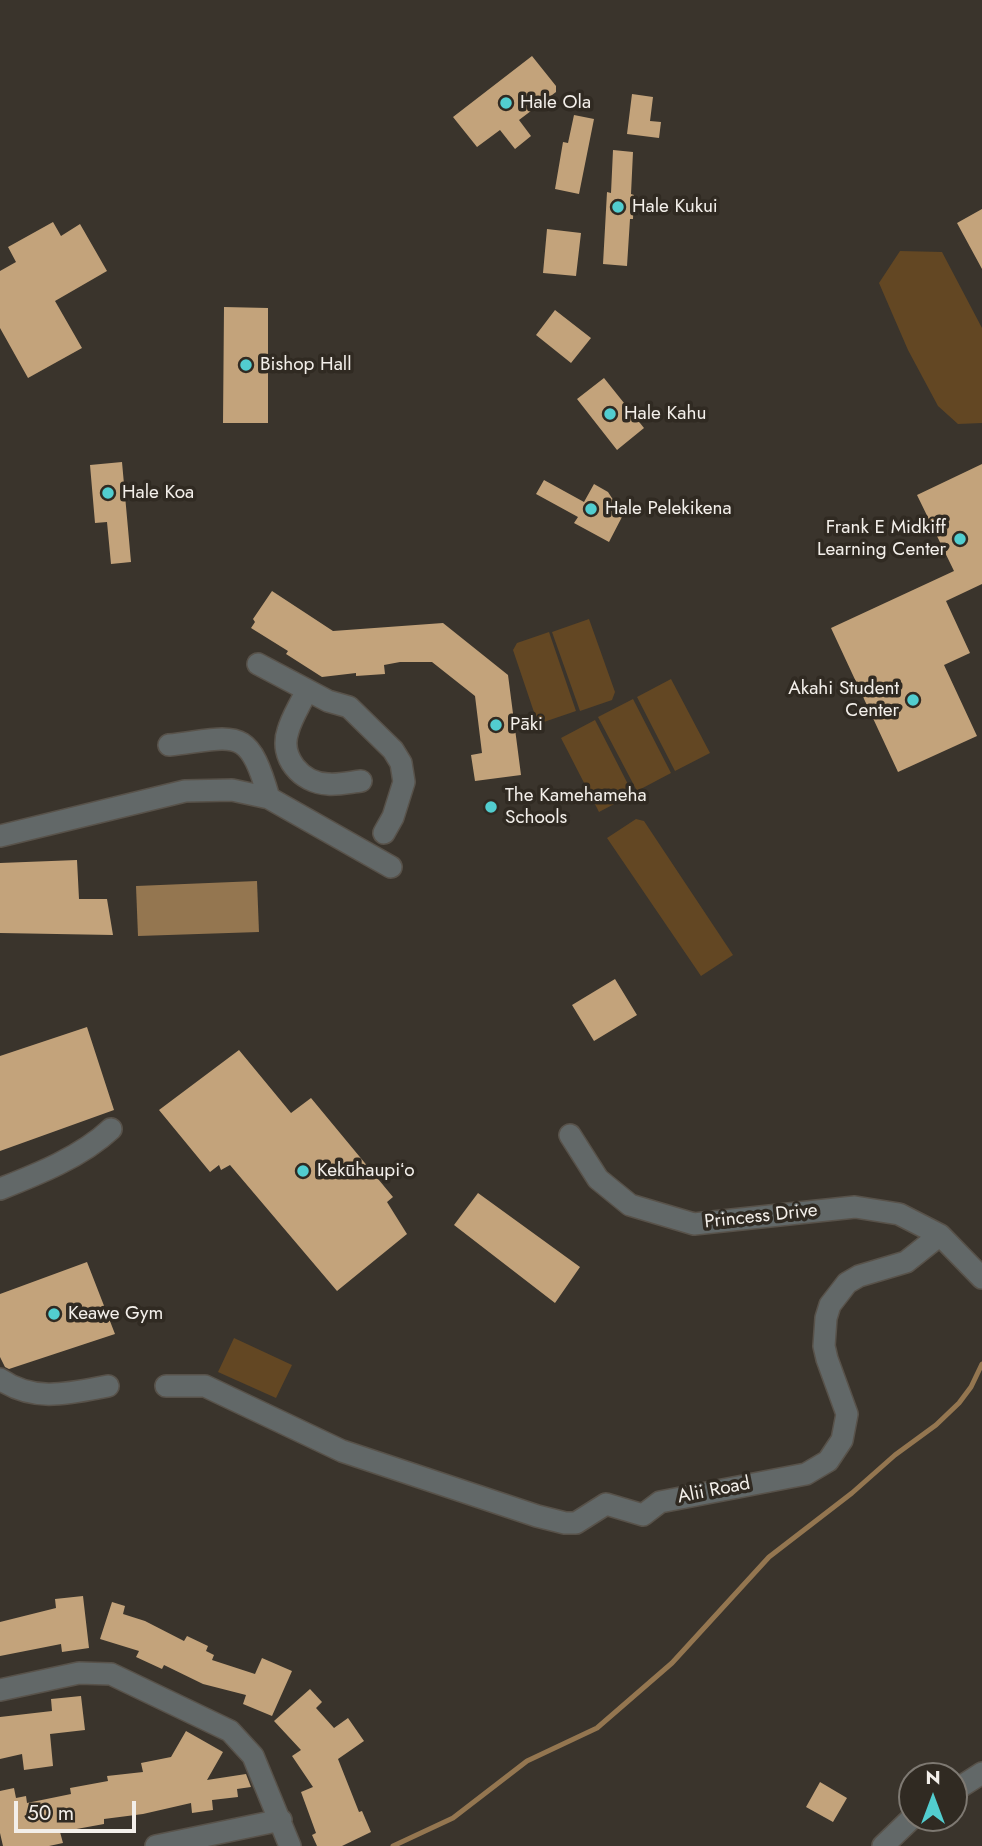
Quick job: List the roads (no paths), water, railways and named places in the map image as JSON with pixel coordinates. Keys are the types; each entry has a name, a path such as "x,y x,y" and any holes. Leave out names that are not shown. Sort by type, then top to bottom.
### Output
{"street":[{"path":"258,664 328,701 349,707 393,750 401,763 404,782 393,817 384,833"},
{"path":"302,700 287,733 286,752 295,769 311,780 328,784 361,781"},
{"path":"169,745 225,739 241,741 247,745 258,762 269,798"},
{"path":"0,836 185,791 232,790 269,798 391,867"},
{"path":"0,1189 62,1162 98,1142 111,1129"},
{"name":"Princess Drive","path":"570,1135 598,1179 630,1205 694,1224 855,1207 899,1214 940,1235 982,1278"},
{"name":"Alii Road","path":"166,1386 205,1386 342,1451 545,1518 576,1523 606,1504 643,1515 660,1502 806,1474 828,1461 842,1440 847,1414 824,1346 825,1318 830,1306 848,1283 859,1276 906,1262 940,1235"},
{"path":"0,1379 18,1389 47,1396 108,1386"},
{"path":"0,1690 79,1673 111,1674 230,1731 253,1756 290,1846"},
{"path":"156,1846 281,1820"},
{"path":"883,1846 898,1832"}],"waterway":[{"path":"393,1846 453,1818 527,1761 597,1728 672,1663 769,1557 936,1425 959,1403 971,1387 982,1364"}],"place":[{"name":"Hale Ola","path":"506,103"},
{"name":"Hale Kukui","path":"618,207"},
{"name":"Bishop Hall","path":"246,365"},
{"name":"Hale Kahu","path":"610,414"},
{"name":"Hale Koa","path":"108,493"},
{"name":"Hale Pelekikena","path":"591,509"},
{"name":"Frank E Midkiff Learning Center","path":"960,539"},
{"name":"Akahi Student Center","path":"913,700"},
{"name":"Pāki","path":"496,725"},
{"name":"The Kamehameha Schools","path":"491,807"},
{"name":"Kekūhaupiʻo","path":"303,1171"},
{"name":"Keawe Gym","path":"54,1314"}]}
